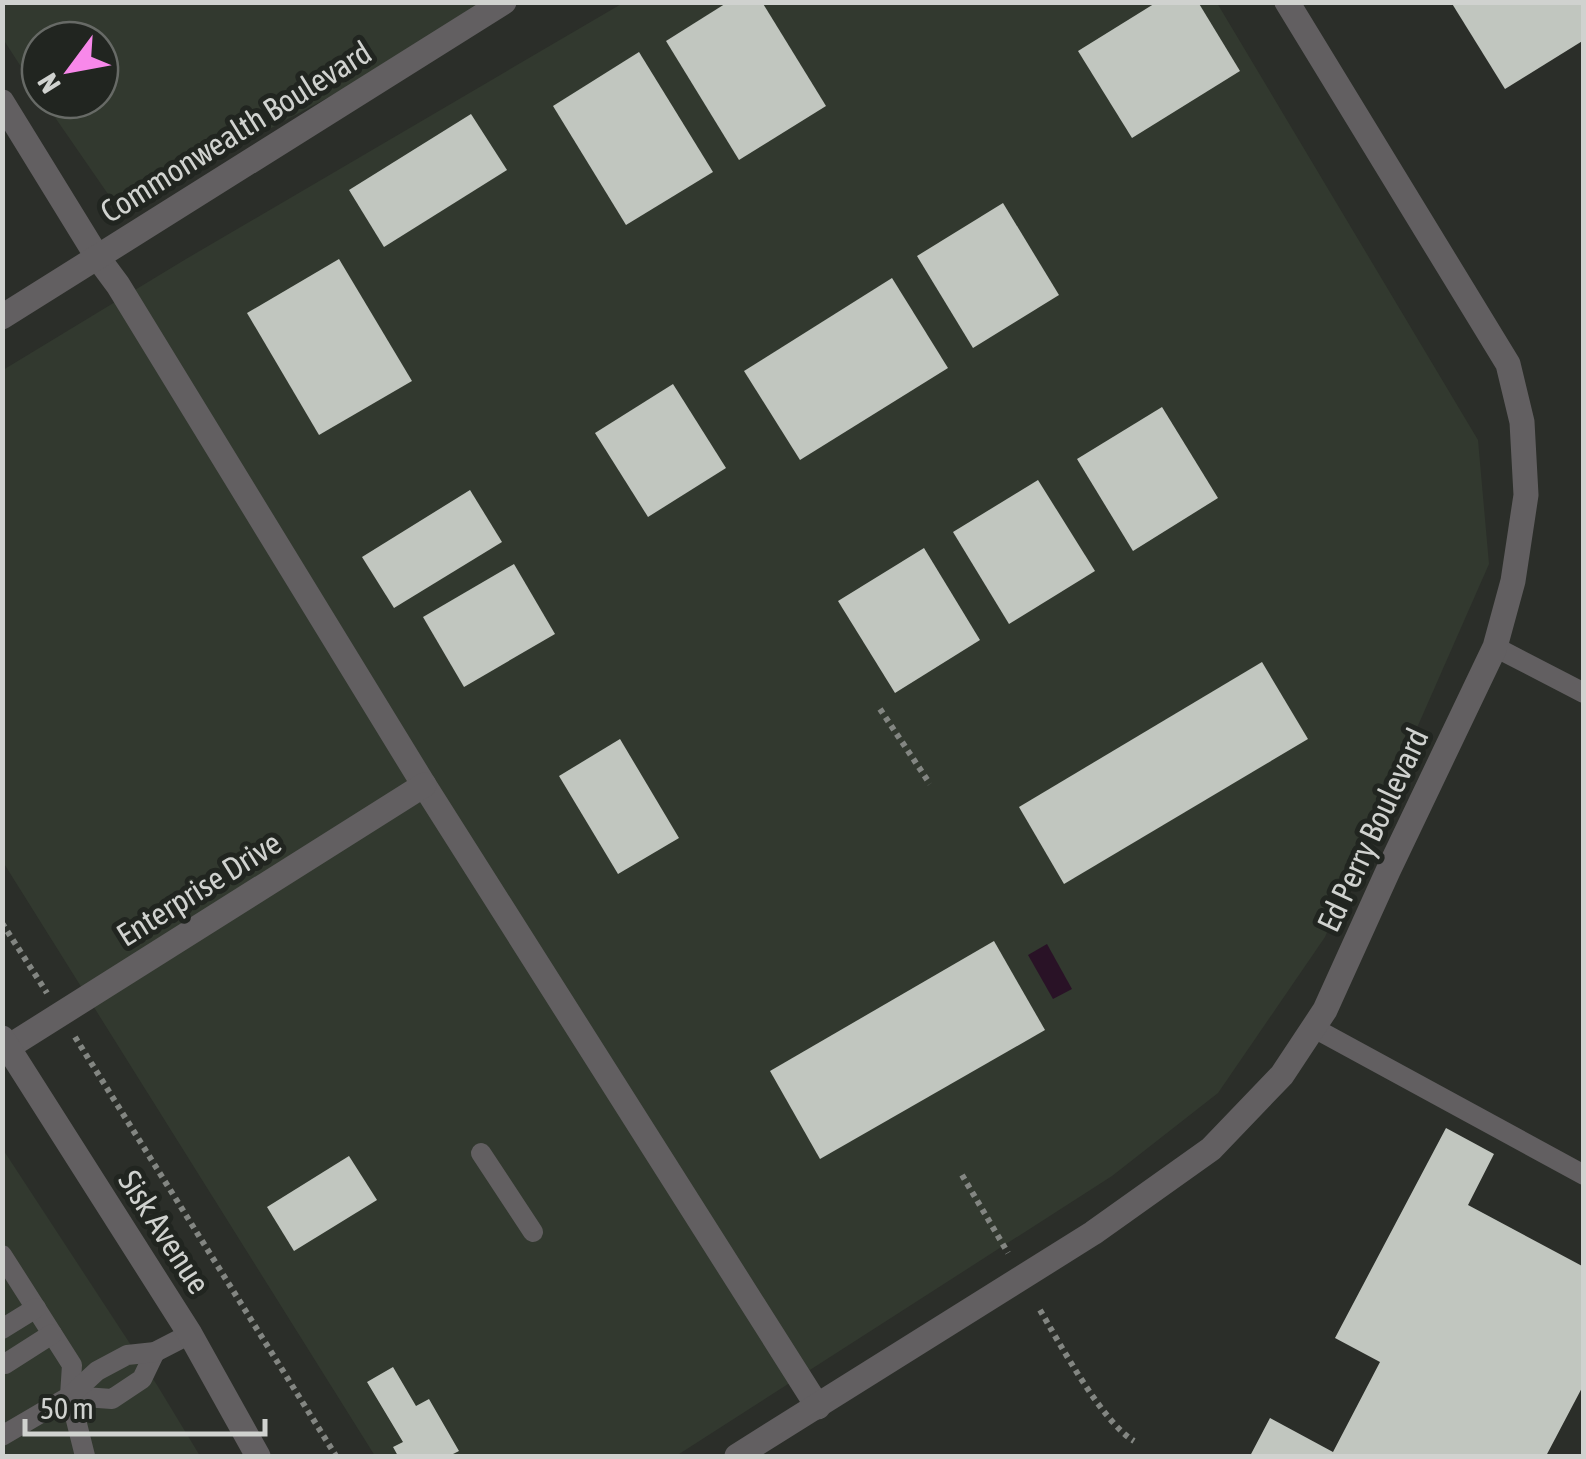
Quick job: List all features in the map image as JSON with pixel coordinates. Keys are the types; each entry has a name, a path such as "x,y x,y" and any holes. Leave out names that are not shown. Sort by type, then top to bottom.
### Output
{"street":[{"name":"Commonwealth Boulevard","path":"2,317 504,2"},
{"name":"Ed Perry Boulevard","path":"737,1456 1094,1233 1212,1148 1282,1075 1325,1010 1495,646 1513,581 1526,495 1522,422 1508,364 1286,2"},
{"path":"2,102 424,785 818,1407"},
{"name":"Enterprise Drive","path":"4,1045 60,1014 424,785"},
{"name":"Sisk Avenue","path":"4,1045 190,1334 258,1456"}],"lane":[{"path":"1495,646 1584,692"},
{"path":"1314,1028 1584,1175"},
{"path":"481,1153 533,1232"},
{"path":"6,1268 72,1366 70,1396 85,1456"},
{"path":"2,1329 36,1308"},
{"path":"5,1364 52,1334"},
{"path":"2,1436 70,1396 97,1371 127,1354 154,1352 190,1334"},
{"path":"70,1396 112,1399 142,1378 154,1352"}],"path":[{"path":"880,709 930,784"},
{"path":"2,922 336,1456"},
{"path":"962,1175 1008,1253"},
{"path":"1040,1310 1069,1361 1121,1433 1134,1441"}],"shaded area":[{"path":"2,3 493,3 405,56 119,210 57,120 120,120 120,20 20,20 20,65 3,39"},
{"path":"623,3 1217,3 1478,440 1489,564 1325,937 1218,1093 1112,1176 676,1456 375,1456 3,862 3,370"},
{"path":"1047,944 1072,989 1053,999 1028,955"},
{"path":"2,1148 157,1385 200,1456 3,1456"}],"building":[{"path":"728,2 762,2 826,106 739,160 666,41"},
{"path":"1157,2 1198,2 1240,71 1132,138 1078,51"},
{"path":"1451,2 1584,2 1584,40 1505,89"},
{"path":"639,52 713,172 626,225 553,106"},
{"path":"471,114 507,170 384,247 349,190"},
{"path":"1003,203 1059,295 973,348 917,256"},
{"path":"339,259 412,381 319,435 247,313"},
{"path":"892,278 948,368 800,460 744,371"},
{"path":"673,384 726,468 648,517 595,433"},
{"path":"1162,407 1218,498 1133,551 1077,459"},
{"path":"1038,480 1095,571 1009,624 953,532"},
{"path":"470,490 502,542 394,608 362,557"},
{"path":"924,548 980,640 895,693 838,601"},
{"path":"514,564 555,634 464,687 423,617"},
{"path":"1262,662 1308,739 1064,884 1019,807"},
{"path":"620,739 679,838 618,874 559,776"},
{"path":"994,941 1045,1030 820,1159 770,1071"},
{"path":"1446,1128 1494,1154 1468,1205 1584,1267 1584,1384 1546,1456 1250,1456 1270,1418 1333,1452 1380,1362 1335,1338"},
{"path":"349,1156 377,1200 294,1251 267,1207"},
{"path":"393,1367 416,1406 429,1399 459,1451 449,1456 398,1456 393,1447 403,1442 367,1382"}]}
